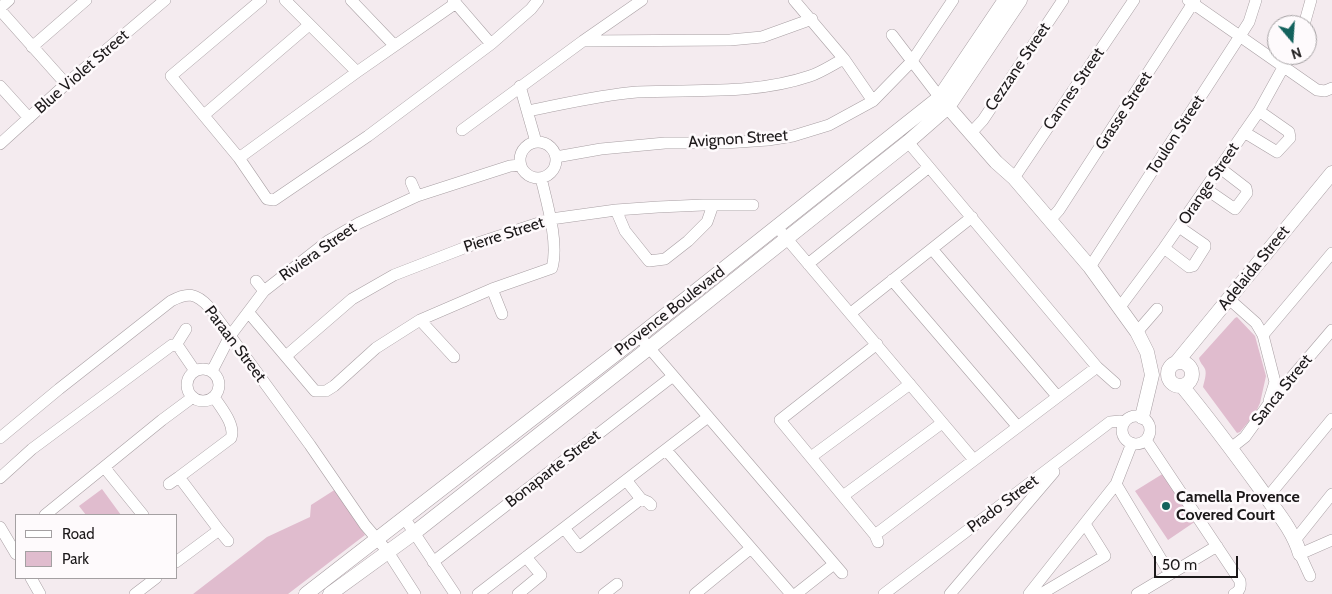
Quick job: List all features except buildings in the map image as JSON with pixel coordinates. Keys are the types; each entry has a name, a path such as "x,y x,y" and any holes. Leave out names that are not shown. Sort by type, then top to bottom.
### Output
{"street":[{"path":"9,0 0,9 66,84"},
{"path":"32,47 86,0"},
{"name":"Blue Violet Street","path":"2,137 29,118 165,0"},
{"path":"260,0 171,76 239,158 267,199 274,200 280,198 368,136 491,44 531,3"},
{"path":"285,0 356,72"},
{"path":"462,130 520,86 642,0"},
{"path":"794,0 844,59 873,101"},
{"name":"Provence Boulevard","path":"306,594 639,336 776,226 944,103 1005,0"},
{"name":"Provence Boulevard","path":"330,594 388,552 650,348 908,142 944,103 1020,0"},
{"name":"Cezzane Street","path":"971,133 983,120 1063,0"},
{"name":"Cannes Street","path":"1014,178 1134,0"},
{"name":"Toulon Street","path":"1090,267 1249,22 1256,0"},
{"path":"1307,15 1311,0"},
{"path":"1192,1 1318,90 1325,91 1332,88"},
{"name":"Grasse Street","path":"1050,220 1059,210 1192,1"},
{"path":"357,2 394,45"},
{"path":"239,158 454,2 491,44"},
{"name":"Avignon Street","path":"556,157 601,149 656,144 768,140 794,136 829,124 873,101 912,61 948,2"},
{"path":"583,41 730,40 762,37 812,20"},
{"path":"204,115 309,25"},
{"path":"892,35 944,103 996,162 1014,178 1090,267 1120,306 1147,352 1152,375 1142,417"},
{"path":"528,111 635,92 734,90 781,84 811,75 844,59"},
{"name":"Orange Street","path":"1120,306 1180,227 1260,111 1284,67"},
{"path":"0,86 29,118"},
{"path":"520,86 536,142"},
{"path":"1244,132 1277,152 1290,138 1289,132 1260,111"},
{"path":"536,142 543,142 549,145 554,150 556,157 556,165 552,172 542,178 530,176 524,172 520,165 520,157 523,150 528,145 536,142"},
{"path":"908,142 1097,367 1116,382"},
{"name":"Riviera Street","path":"212,370 230,336 264,291 328,241 358,223 417,196 510,166 520,165"},
{"path":"808,264 929,167"},
{"path":"1206,189 1234,209 1247,193 1246,188 1220,168"},
{"name":"Adelaida Street","path":"1172,368 1332,173"},
{"path":"249,313 315,390 326,391 376,348 420,320 492,289 552,268 554,260 551,219 542,178"},
{"path":"411,182 417,196"},
{"path":"616,210 625,231 650,261 665,259 688,241 707,222 713,205"},
{"name":"Pierre Street","path":"286,356 352,299 394,276 469,246 551,219 616,210 753,205"},
{"path":"850,313 972,218"},
{"path":"776,226 974,460"},
{"path":"1164,248 1189,266 1193,266 1205,247 1180,227"},
{"path":"932,249 1058,396"},
{"path":"1263,336 1332,253"},
{"path":"892,280 1018,427"},
{"path":"256,281 264,291"},
{"path":"492,289 502,314"},
{"name":"Paraan Street","path":"0,438 59,389 172,301 188,294 203,300 310,445 366,525 388,552 415,594"},
{"path":"1229,299 1256,323 1263,336 1275,382 1268,405"},
{"path":"1137,332 1157,309"},
{"path":"420,320 454,357"},
{"path":"0,478 32,449 172,345 176,345 186,329"},
{"name":"Sanca Street","path":"1231,448 1245,437 1268,405 1332,330"},
{"path":"639,336 842,573"},
{"path":"877,344 780,420 877,538 974,460 1097,367"},
{"path":"176,345 195,371"},
{"path":"1152,375 1184,363 1192,371 1191,379 1182,386 1176,385 1171,382 1172,368"},
{"path":"200,369 212,370 219,380 220,386 214,397 203,401 193,397 188,389 188,379 195,371 200,369"},
{"name":"Bonaparte Street","path":"434,562 673,376"},
{"path":"811,457 910,384"},
{"path":"1182,386 1231,448 1296,539 1300,554 1310,576"},
{"path":"50,514 104,466 193,397"},
{"path":"169,484 231,438 233,432 231,425 214,397"},
{"path":"478,594 708,417"},
{"path":"1132,417 1142,417 1150,428 1148,437 1137,444 1132,443 1128,441 1123,432 1124,423 1132,417"},
{"path":"1268,498 1332,419"},
{"name":"Prado Street","path":"884,594 1110,422 1120,421 1124,423"},
{"path":"843,496 942,422"},
{"path":"1146,440 1240,581 1239,591 1234,594"},
{"path":"1029,594 1116,484 1132,443"},
{"path":"666,450 791,594"},
{"path":"950,594 1068,455"},
{"path":"104,466 142,514"},
{"path":"179,477 228,542"},
{"path":"564,528 578,547 646,502 626,480"},
{"path":"1116,484 1170,574"},
{"path":"1296,539 1332,494"},
{"path":"405,519 455,594"},
{"path":"1041,594 1105,556 1085,524"},
{"path":"0,527 14,546"},
{"path":"178,561 219,530"},
{"path":"1300,554 1332,540"},
{"path":"1136,594 1217,546"},
{"path":"695,594 751,548"},
{"path":"518,594 545,580 526,557"},
{"path":"796,594 834,564"},
{"path":"32,579 40,594"},
{"path":"135,594 155,579"},
{"path":"604,594 617,584"}],"green space":[{"path":"1237,317 1255,336 1266,376 1260,403 1255,414 1237,433 1203,387 1206,371 1199,358"},
{"name":"Camella Provence Covered Court","path":"1164,473 1196,521 1168,540 1135,491"},
{"path":"102,489 120,514 85,514 79,506"},
{"path":"336,489 365,535 288,594 193,594 267,537 310,517 311,505"}],"place":[{"name":"Camella Provence Covered Court","path":"1166,506"}]}
